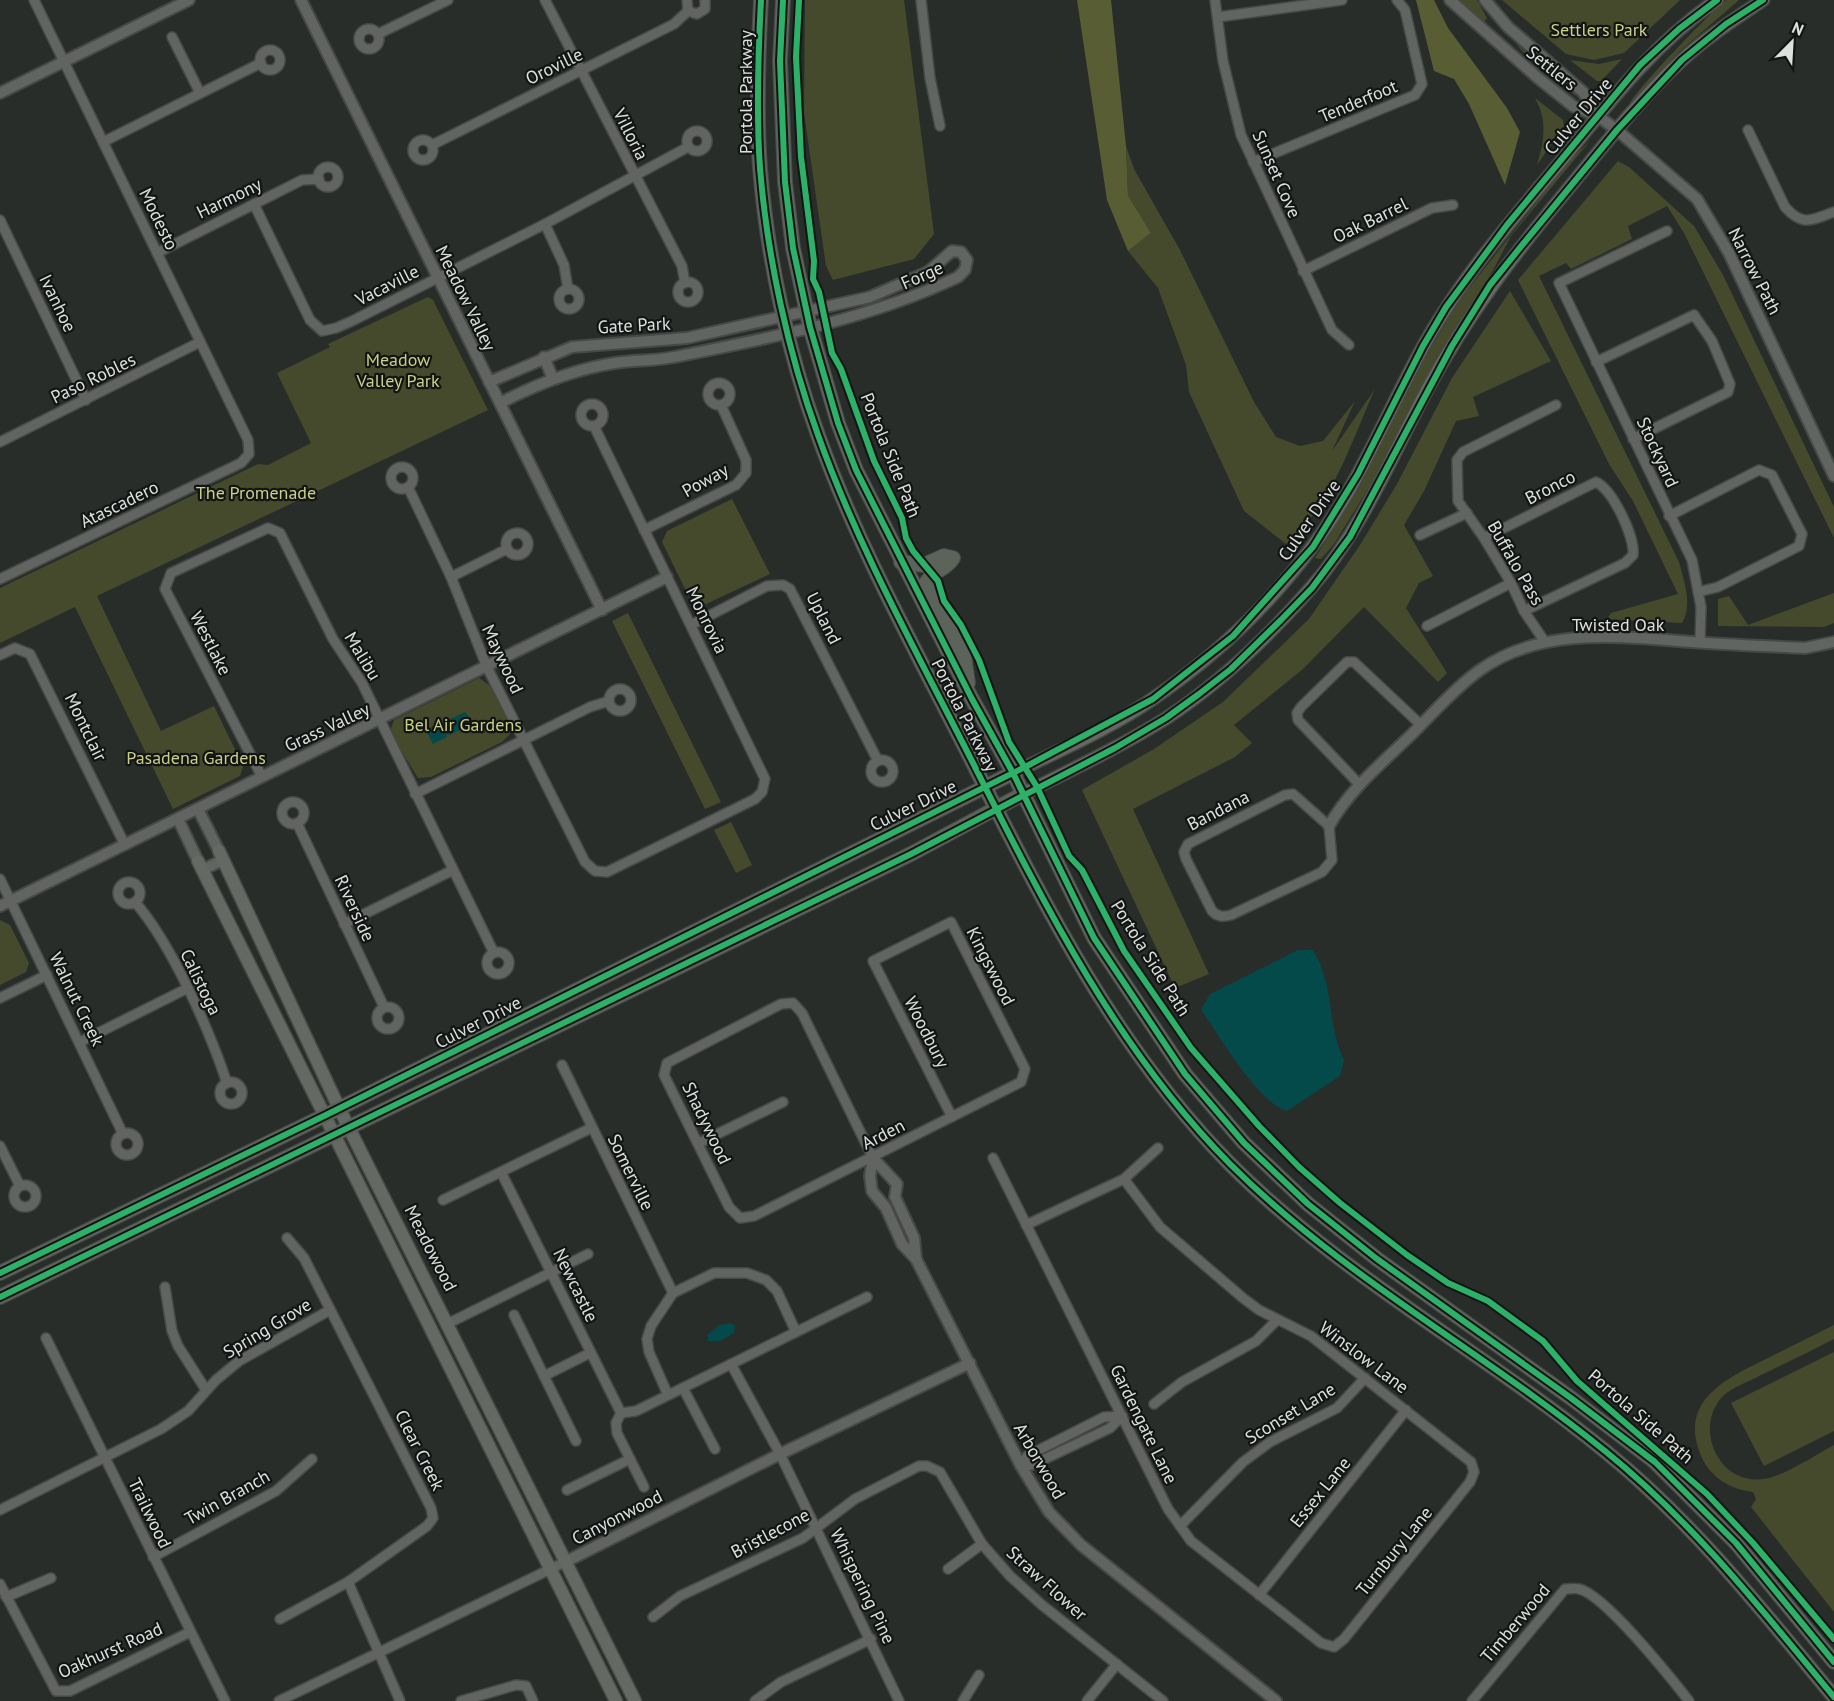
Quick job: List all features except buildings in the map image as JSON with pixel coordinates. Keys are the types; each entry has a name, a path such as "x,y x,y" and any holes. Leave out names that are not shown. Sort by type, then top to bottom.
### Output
{"main road":[{"name":"Portola Parkway","path":"761,0 758,68 760,168 772,258 788,332 817,433 852,519 886,592 1071,951 1115,1021 1169,1095 1228,1161 1294,1224 1364,1280 1559,1414 1641,1480 1721,1560 1834,1697"},
{"name":"Portola Parkway","path":"783,0 780,62 785,182 793,248 810,327 838,423 855,470 1012,773 1094,938 1185,1074 1244,1143 1308,1203 1377,1259 1571,1398 1655,1462 1736,1543 1834,1662"},
{"name":"Culver Drive","path":"0,1273 326,1115 985,787 1153,699 1233,636 1293,571 1331,520 1359,474 1423,346 1446,308 1507,225 1640,65 1679,28 1717,0"},
{"name":"Culver Drive","path":"0,1297 349,1125 911,854 1115,748 1166,718 1231,669 1312,588 1350,537 1389,467 1427,389 1490,285 1617,130 1682,60 1726,24 1762,0"},
{"path":"901,562 924,565 944,556 953,558 949,565 931,574 926,583 963,656 972,699"},
{"name":"Meadowood","path":"221,856 339,1108 449,1323 635,1701"},
{"name":"Meadowood","path":"200,865 616,1701"}],"street":[{"name":"Modesto","path":"34,0 248,440 249,453"},
{"path":"0,93 64,62 167,5 189,0"},
{"name":"Meadow Valley","path":"301,0 602,610"},
{"path":"378,34 448,0"},
{"name":"Villoria","path":"545,0 634,177 682,266 685,283"},
{"path":"687,0 688,11"},
{"name":"Oroville","path":"432,145 674,24 688,11 701,13 706,5 705,0"},
{"path":"921,0 930,78 940,126"},
{"name":"Sunset Cove","path":"1215,0 1231,100 1241,135 1332,330 1349,345"},
{"path":"1218,17 1342,0"},
{"name":"Tenderfoot","path":"1253,162 1415,95 1422,84 1421,78 1405,10 1397,0"},
{"name":"Settlers","path":"1450,0 1496,43 1572,106 1598,116"},
{"name":"Settlers","path":"1485,0 1508,27 1583,92 1598,116"},
{"path":"172,37 200,93"},
{"path":"103,142 261,63"},
{"name":"Narrow Path","path":"1598,116 1697,199 1707,214 1730,253 1834,476"},
{"path":"1748,130 1785,207 1794,218 1808,222 1834,212"},
{"name":"Vacaville","path":"254,204 310,320 322,331 339,327 438,278 688,147"},
{"name":"Harmony","path":"157,252 302,180 319,179"},
{"name":"Oak Barrel","path":"1303,271 1432,208 1453,205"},
{"name":"Ivanhoe","path":"0,220 86,400"},
{"path":"544,224 564,265 568,289"},
{"name":"Stockyard","path":"1667,231 1559,283 1692,561 1701,607 1700,642"},
{"name":"Forge","path":"785,317 870,297 906,283 935,268 952,251 961,252 967,260 963,274 923,294 858,316 788,332"},
{"path":"1596,362 1694,315 1712,341 1730,384 1728,392 1633,439"},
{"name":"Gate Park","path":"489,382 544,357 588,344 687,338 785,317"},
{"name":"Gate Park","path":"500,403 553,379 613,363 670,358 788,332"},
{"name":"Paso Robles","path":"0,442 200,342"},
{"path":"544,357 553,379"},
{"name":"Poway","path":"644,530 736,485 746,473 746,460 721,405"},
{"name":"Buffalo Pass","path":"1545,642 1524,611 1511,583 1484,538 1458,501 1457,460 1463,452 1556,405"},
{"name":"Monrovia","path":"594,426 765,779 764,788 759,796 607,872 595,871"},
{"name":"Atascadero","path":"0,579 241,463 249,453"},
{"path":"1670,516 1759,470 1772,475 1802,534 1799,546 1718,587 1698,592"},
{"name":"Bronco","path":"1484,538 1596,482 1606,487 1635,543 1633,555 1625,563 1524,611"},
{"name":"Maywood","path":"408,487 451,577 487,667 585,862 595,871"},
{"path":"1420,535 1467,513"},
{"name":"Malibu","path":"219,549 267,528 280,533 333,639 362,683 414,794 494,953"},
{"name":"Westlake","path":"219,549 171,573 165,589 261,775"},
{"path":"451,577 507,549"},
{"name":"Grass Valley","path":"0,906 198,809 261,775 380,720 667,577"},
{"path":"1427,626 1511,583"},
{"name":"Upland","path":"691,625 768,586 783,585 790,589 878,761"},
{"name":"Twisted Oak","path":"1329,826 1340,807 1359,785 1421,725 1480,670 1509,654 1545,642 1582,637 1622,637 1805,648 1834,642"},
{"name":"Montclair","path":"0,655 15,648 30,654 125,845"},
{"path":"1359,785 1298,720 1297,713 1301,707 1323,685 1347,662 1354,662 1421,725"},
{"path":"414,794 609,700"},
{"name":"Bandana","path":"1293,794 1299,798 1329,826 1332,860 1322,872 1224,917 1212,911 1184,852 1192,840 1285,795 1293,794"},
{"name":"Meadowood","path":"198,809 221,856"},
{"name":"Meadowood","path":"178,819 200,865"},
{"name":"Riverside","path":"297,823 384,1007"},
{"path":"200,865 221,856"},
{"path":"344,924 452,871"},
{"name":"Walnut Creek","path":"0,879 123,1134"},
{"name":"Calistoga","path":"135,902 154,924 216,1049 226,1083"},
{"name":"Kingswood","path":"873,961 951,922 1025,1069"},
{"name":"Woodbury","path":"873,961 952,1117"},
{"path":"0,998 47,975"},
{"path":"80,1042 186,989"},
{"name":"Shadywood","path":"746,1219 733,1214 664,1075 667,1063 781,1004 792,1003"},
{"name":"Arborwood","path":"792,1003 802,1013 873,1158 897,1184 896,1201 914,1238 916,1259"},
{"name":"Somerville","path":"562,1065 673,1293"},
{"name":"Arden","path":"746,1219 873,1158 1021,1082 1025,1069"},
{"path":"699,1143 783,1101"},
{"path":"443,1200 591,1128"},
{"path":"0,1146 20,1186"},
{"path":"1026,1225 1124,1179 1158,1148"},
{"name":"Arborwood","path":"873,1158 870,1176 872,1191 886,1208 902,1244 916,1259 1021,1466 1049,1512 1081,1545 1276,1701"},
{"name":"Gardengate Lane","path":"993,1158 1168,1509 1191,1541 1321,1643 1334,1647"},
{"name":"Newcastle","path":"501,1172 621,1413"},
{"name":"Winslow Lane","path":"1124,1179 1140,1203 1181,1247 1243,1298 1277,1320 1311,1336 1464,1454 1474,1472"},
{"name":"Clear Creek","path":"280,1618 348,1582 428,1526 433,1518 431,1508 304,1258 287,1238"},
{"path":"449,1323 588,1254"},
{"path":"668,1395 649,1352 647,1339 651,1326 673,1293 714,1273 747,1273 766,1280 777,1291 796,1332"},
{"path":"165,1287 175,1339 206,1390"},
{"path":"644,1487 617,1433 616,1423 621,1413 636,1411 867,1297"},
{"name":"Spring Grove","path":"0,1510 161,1430 188,1411 206,1390 252,1352 330,1310"},
{"path":"514,1315 576,1441"},
{"path":"1154,1404 1182,1382 1257,1341 1277,1320"},
{"name":"Trailwood","path":"46,1338 225,1701"},
{"path":"544,1376 590,1353"},
{"name":"Canyonwood","path":"279,1701 970,1363"},
{"name":"Whispering Pine","path":"731,1364 780,1454 899,1701"},
{"name":"Sconset Lane","path":"1180,1526 1243,1462 1270,1443 1337,1408 1365,1378"},
{"path":"683,1388 715,1449"},
{"name":"Essex Lane","path":"1259,1595 1406,1410"},
{"path":"1021,1466 1032,1465 1110,1428 1122,1416"},
{"name":"Twin Branch","path":"153,1557 276,1491 312,1459"},
{"path":"567,1490 630,1459"},
{"name":"Bristlecone","path":"653,1617 680,1596 803,1538 855,1499 878,1486 919,1466 934,1468"},
{"name":"Straw Flower","path":"934,1468 940,1472 982,1544 1010,1576 1034,1598 1163,1701"},
{"name":"Turnbury Lane","path":"1334,1647 1344,1639 1470,1482 1474,1472"},
{"path":"948,1569 982,1544"},
{"path":"6,1597 51,1578"},
{"path":"348,1582 400,1701"},
{"name":"Oakhurst Road","path":"0,1584 52,1686 56,1691 63,1693 190,1632"},
{"name":"Timberwood","path":"1472,1701 1565,1589 1579,1588 1593,1597 1630,1632 1689,1701"},
{"path":"756,1701 781,1682 871,1639"},
{"path":"1087,1701 1117,1664"},
{"path":"963,1701 979,1675"},
{"path":"461,1701 516,1685 526,1686 533,1701"}],"green space":[{"path":"805,0 904,0 934,234 914,259 833,280 826,266 804,113"},
{"path":"1077,0 1111,0 1126,146 1128,196 1151,233 1128,251 1107,200"},
{"path":"1416,0 1434,0 1448,28 1507,108 1520,132 1505,185 1469,104 1454,79 1434,71"},
{"path":"1460,0 1477,0 1487,18 1485,21 1478,19"},
{"name":"Settlers Park","path":"1502,0 1680,0 1624,53 1594,60 1566,54"},
{"path":"1726,0 1739,0 1680,51 1629,106 1657,70"},
{"path":"1515,43 1568,86 1583,101 1530,60"},
{"path":"1622,59 1601,81 1597,81 1570,60 1599,64"},
{"path":"1535,98 1563,120 1564,126 1537,165 1544,132 1542,115"},
{"path":"1590,141 1511,236 1491,274 1437,357 1373,481 1334,544 1321,559 1315,558 1359,488 1419,368 1458,302 1571,159"},
{"path":"1126,146 1134,169 1180,250 1254,402 1276,437 1300,446 1323,441 1355,401 1332,451 1375,389 1328,492 1302,529 1286,544 1244,511 1189,392 1186,365 1158,288 1128,251 1151,233 1128,197"},
{"path":"1618,161 1629,167 1694,226 1723,275 1834,507 1834,538 1684,233 1667,206 1628,226 1632,239 1571,269 1566,263 1539,276 1679,562 1687,601 1682,623 1607,619 1611,613 1678,594 1633,501 1609,464 1518,280"},
{"path":"1510,291 1551,361 1473,397 1479,416 1456,421 1424,491 1404,525 1433,576 1419,583 1406,608 1447,673 1438,682 1364,607 1303,669 1234,725 1252,743 1235,757 1133,809 1209,974 1175,988 1082,790 1154,749 1223,702 1309,619 1360,545 1397,484 1452,378"},
{"path":"428,297 433,300 488,410 97,596 161,731 214,706 243,766 240,776 173,809 75,607 0,643 0,588 258,464 268,465 311,443 277,373 330,347 328,344"},
{"path":"732,499 770,574 704,605 692,603 662,542 667,531"},
{"path":"1834,593 1834,623 1824,627 1718,626 1718,599 1729,596 1748,625"},
{"path":"628,613 721,802 705,809 612,621"},
{"name":"Bel Air Gardens","path":"479,678 492,687 509,724 510,734 502,742 431,777 418,778 393,737 391,728 394,720"},
{"path":"731,822 752,865 736,873 714,830"},
{"path":"0,920 10,925 29,963 26,972 0,985"},
{"path":"1834,1325 1834,1339 1723,1396 1714,1409 1710,1423 1715,1451 1723,1464 1734,1473 1747,1478 1763,1479 1780,1474 1834,1445 1834,1612 1751,1507 1756,1499 1753,1492 1723,1482 1711,1472 1702,1458 1696,1438 1696,1421 1701,1407 1722,1383"},
{"path":"1834,1352 1834,1431 1764,1466 1731,1403"}],"water":[{"path":"465,712 472,721 471,724 450,735 446,734 447,737 433,744 426,730 440,723 442,726 444,722"},
{"path":"1298,950 1313,950 1320,963 1328,990 1338,1046 1344,1060 1340,1076 1287,1111 1275,1105 1252,1082 1201,1010 1210,994"},
{"path":"730,1323 735,1326 734,1333 720,1341 708,1341 708,1334 720,1325"}],"cycle path":[{"path":"761,0 758,105 763,201 780,303 807,404 834,478 891,603 1029,873 1087,976 1153,1074 1230,1164 1319,1243 1558,1414 1637,1478 1726,1568 1834,1697"},
{"path":"783,0 780,61 785,182 793,248 810,327 838,423 856,470 972,699 1013,773 1094,938 1185,1074 1244,1143 1308,1204 1377,1259 1571,1398 1655,1462 1736,1543 1834,1662"},
{"name":"Portola Side Path","path":"799,0 796,57 801,157 814,261 813,279 819,292 832,353 841,369 874,461 902,518 906,538 913,551 938,581 944,601 961,625 979,660 1009,742 1037,787 1069,856 1082,870 1124,951 1191,1048 1259,1126 1299,1167 1340,1203 1407,1255 1448,1283 1488,1301 1543,1341 1577,1381 1707,1494 1753,1543 1834,1639"},
{"path":"0,1273 326,1115 1025,767 1153,699 1233,636 1313,547 1358,474 1423,346 1446,307 1507,225 1640,65 1679,29 1717,0"},
{"path":"0,1297 911,854 1115,748 1166,718 1199,694 1231,669 1312,588 1350,537 1452,346 1490,285 1523,244 1617,130 1682,60 1726,24 1763,0"}],"park label":[{"name":"Meadow Valley Park","path":"398,370"},
{"name":"The Promenade","path":"256,492"},
{"name":"Pasadena Gardens","path":"196,757"}]}
